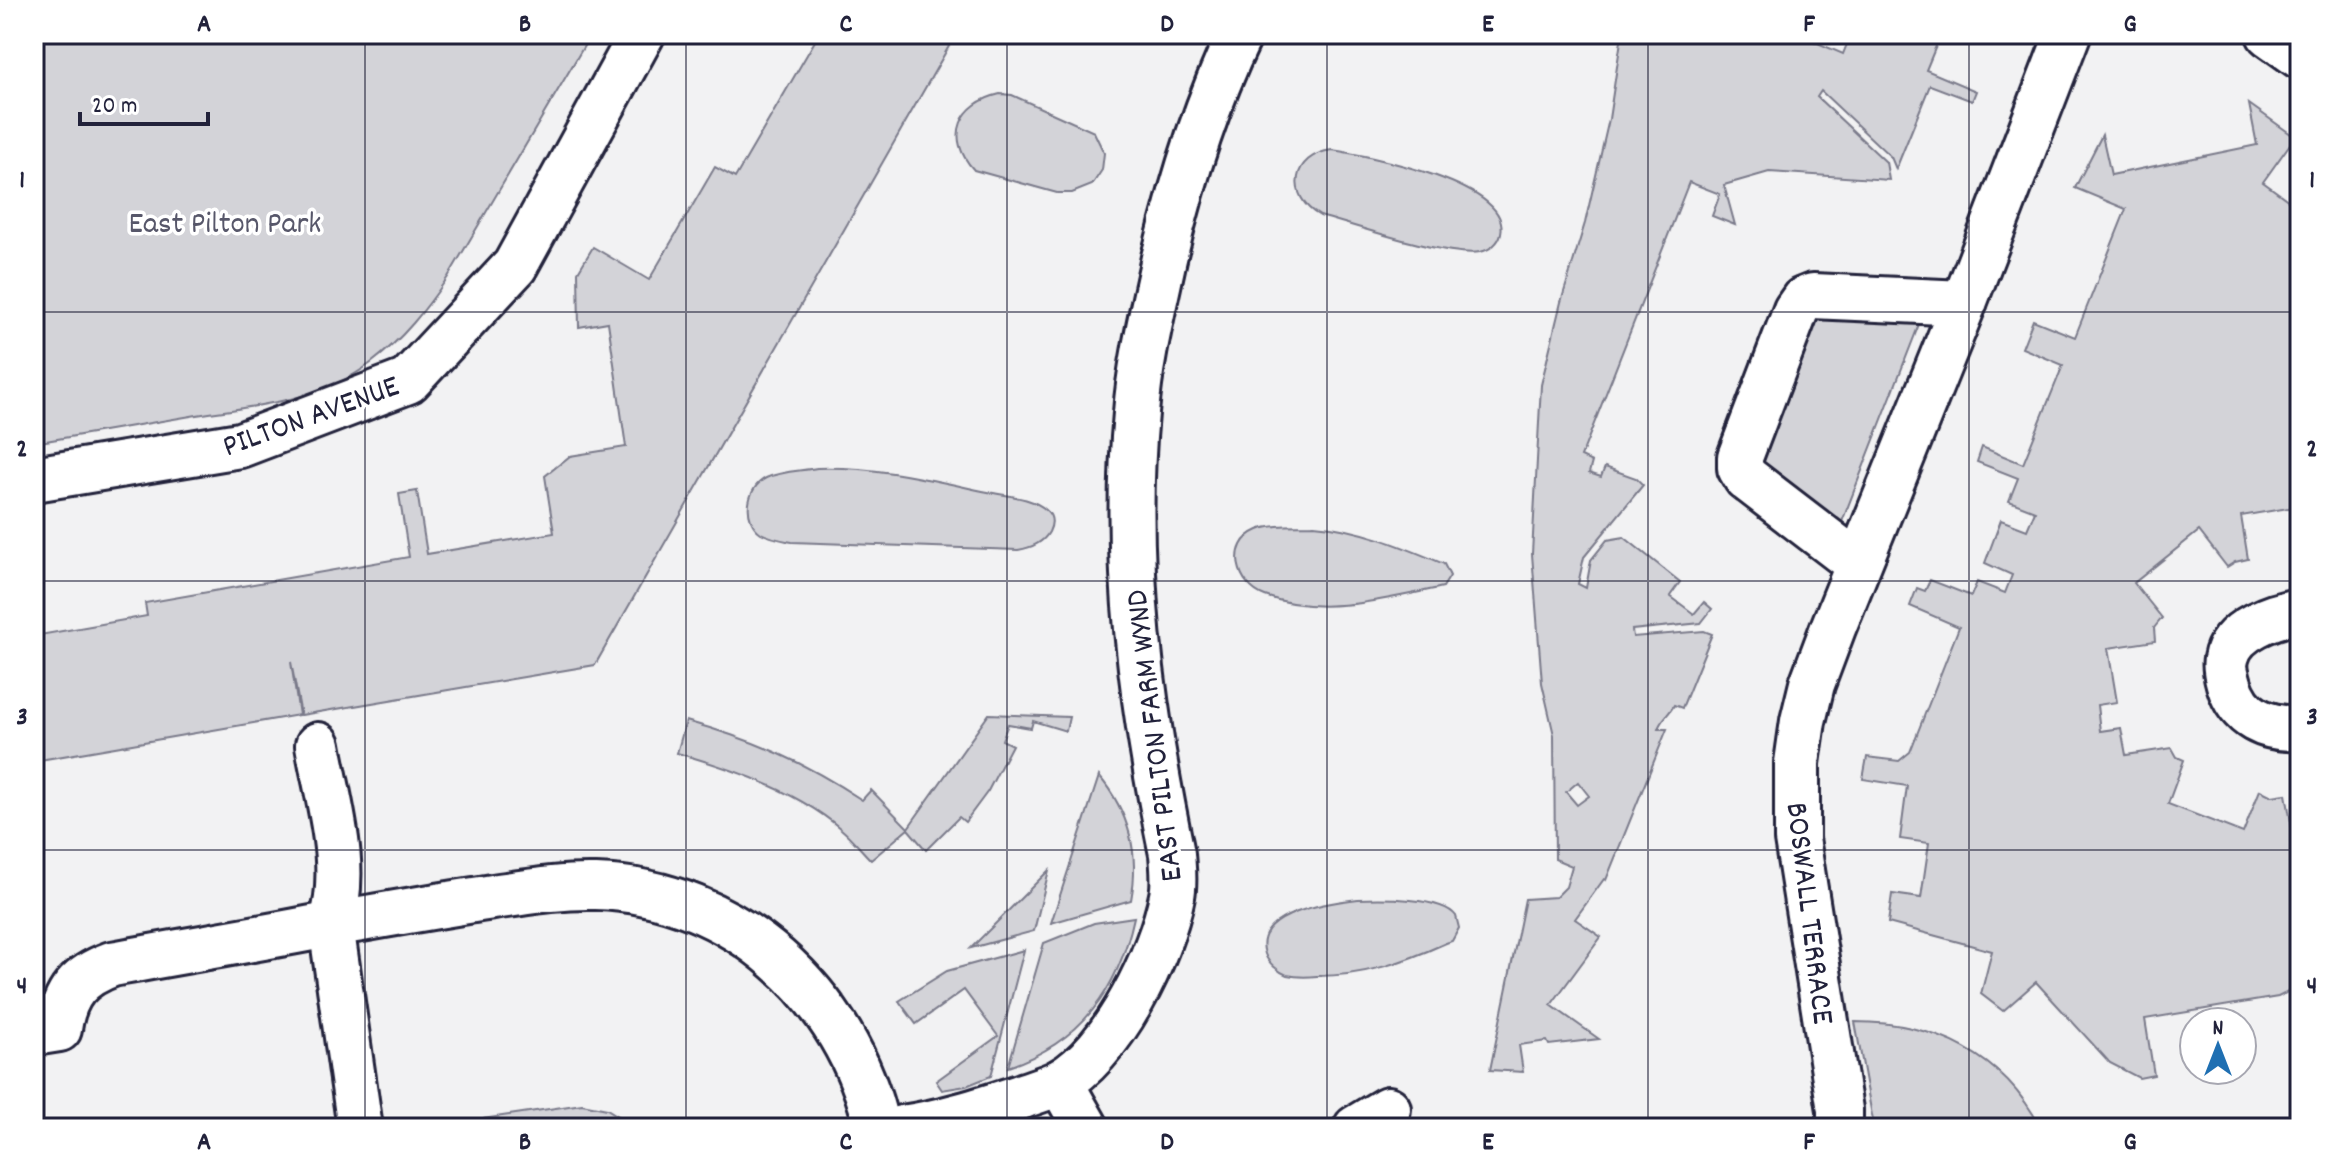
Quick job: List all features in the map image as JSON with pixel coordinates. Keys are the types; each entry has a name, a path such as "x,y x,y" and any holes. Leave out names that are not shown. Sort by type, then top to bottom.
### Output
{"street":[{"name":"PILTON AVENUE","path":"34,479 240,445 408,381 515,266 642,34"},
{"name":"EAST PILTON FARM WYND","path":"902,1128 941,1122 1060,1082 1082,1067 1122,1013 1146,970 1172,898 1172,854 1138,660 1131,500 1136,412 1144,349 1176,207 1202,129 1240,34"},
{"name":"BOSWALL TERRACE","path":"1840,1128 1840,1110 1802,880 1795,801 1803,721 1812,684 1858,564 1964,303 2068,34"},
{"path":"2269,34 2300,56"},
{"path":"1858,564 1746,478 1740,468 1740,457 1796,310 1803,300 1813,296 1964,303"},
{"path":"2300,611 2283,614 2257,625 2236,640 2226,658 2233,699 2241,709 2256,722 2274,728 2300,728"},
{"path":"318,745 338,857 336,910 331,925 360,1128"},
{"path":"34,1033 59,1029 65,1006 80,979 112,964 406,910 574,887 616,888 687,905 741,931 780,960 805,984 847,1044 865,1084 877,1128"},
{"path":"1060,1082 1086,1128"}],"green space":[{"name":"East Pilton Park","path":"34,34 591,34 448,277 413,323 371,363 330,386 285,400 34,443"},
{"path":"819,34 956,34 595,665 301,715 291,662 299,715 34,761 34,636 147,616 145,603 409,557 399,494 417,491 427,554 554,533 545,476 570,456 626,447 608,322 579,327 578,272 593,247 649,280 715,167 735,178"},
{"path":"1622,34 1809,34 1808,39 1843,54 1849,39 1839,34 1941,34 1926,70 1976,91 1972,101 1930,85 1896,169 1891,157 1821,91 1817,97 1886,162 1889,180 1769,172 1724,185 1735,225 1712,216 1720,194 1689,182 1581,457 1592,462 1589,473 1601,477 1605,467 1636,478 1643,485 1584,557 1578,584 1586,588 1591,560 1607,540 1624,537 1680,582 1670,596 1694,614 1704,602 1712,609 1701,623 1632,630 1633,637 1704,631 1712,634 1682,708 1674,705 1659,726 1658,729 1667,729 1606,880 1575,919 1601,937 1551,1005 1599,1039 1519,1045 1523,1072 1490,1070 1525,899 1556,897 1566,887 1572,866 1555,859 1554,735 1542,683 1532,554 1541,385 1561,302 1585,223 1609,119","holes":["1578,782 1589,796 1577,805 1566,792"]},
{"path":"1000,94 1012,95 1094,132 1104,153 1102,170 1092,185 1072,193 1057,193 974,170 960,145 958,134 961,123 975,105"},
{"path":"2249,104 2295,137 2263,182 2300,209 2300,506 2241,516 2248,559 2227,567 2199,531 2134,583 2162,618 2154,628 2155,641 2108,648 2117,702 2097,705 2100,731 2121,728 2126,755 2172,748 2177,757 2184,760 2168,804 2243,833 2260,790 2272,796 2286,794 2292,828 2300,827 2300,986 2278,997 2224,1006 2178,1006 2178,1014 2145,1019 2154,1075 2139,1078 2110,1063 2036,982 2003,1011 1981,994 1992,951 1888,923 1892,894 1921,898 1929,843 1900,839 1907,786 1863,779 1867,757 1899,761 1910,752 1959,627 1910,606 1917,588 1925,591 1930,580 1971,596 1977,582 2005,593 2012,575 1985,563 2001,520 2027,530 2035,511 2009,501 2018,478 1977,462 1982,447 2023,464 2063,365 2022,348 2033,320 2075,337 2126,209 2075,188 2102,135 2111,175 2257,145"},
{"path":"1332,150 1403,166 1461,187 1484,200 1498,216 1501,233 1498,240 1491,248 1466,253 1401,240 1320,216 1301,198 1298,177 1308,160"},
{"path":"1923,314 1838,532 1756,470 1808,316"},
{"path":"817,468 882,472 1018,498 1034,502 1046,510 1051,517 1051,526 1040,542 1018,550 792,542 761,533 749,513 751,496 759,483 778,474"},
{"path":"1314,525 1348,530 1396,545 1444,564 1450,576 1443,587 1377,601 1331,606 1287,602 1265,596 1247,583 1238,554 1248,536 1271,527"},
{"path":"989,714 1069,717 1066,731 1033,721 1031,728 1008,724 1002,740 1012,745 988,791 965,822 959,817 926,850 908,829 871,860 841,829 805,803 741,774 677,753 686,721 711,728 798,763 862,800 871,790 908,828"},
{"path":"1099,776 1118,804 1130,834 1134,866 1131,900 1051,923"},
{"path":"1049,870 1034,931 971,948"},
{"path":"1358,899 1410,900 1438,905 1456,916 1459,928 1452,941 1399,962 1351,974 1291,976 1269,961 1264,940 1281,919 1313,907"},
{"path":"1134,917 1118,968 1092,1010 1076,1028 1056,1043 1008,1067 1044,943 1094,923"},
{"path":"1024,950 991,1076 966,1086 942,1090 936,1081 998,1036 964,990 916,1024 899,1001 947,971"},
{"path":"1855,1022 1912,1028 1964,1048 1987,1062 2007,1081 2041,1128 1884,1128 1873,1121"},
{"path":"582,1104 607,1109 637,1128 422,1128"}]}
